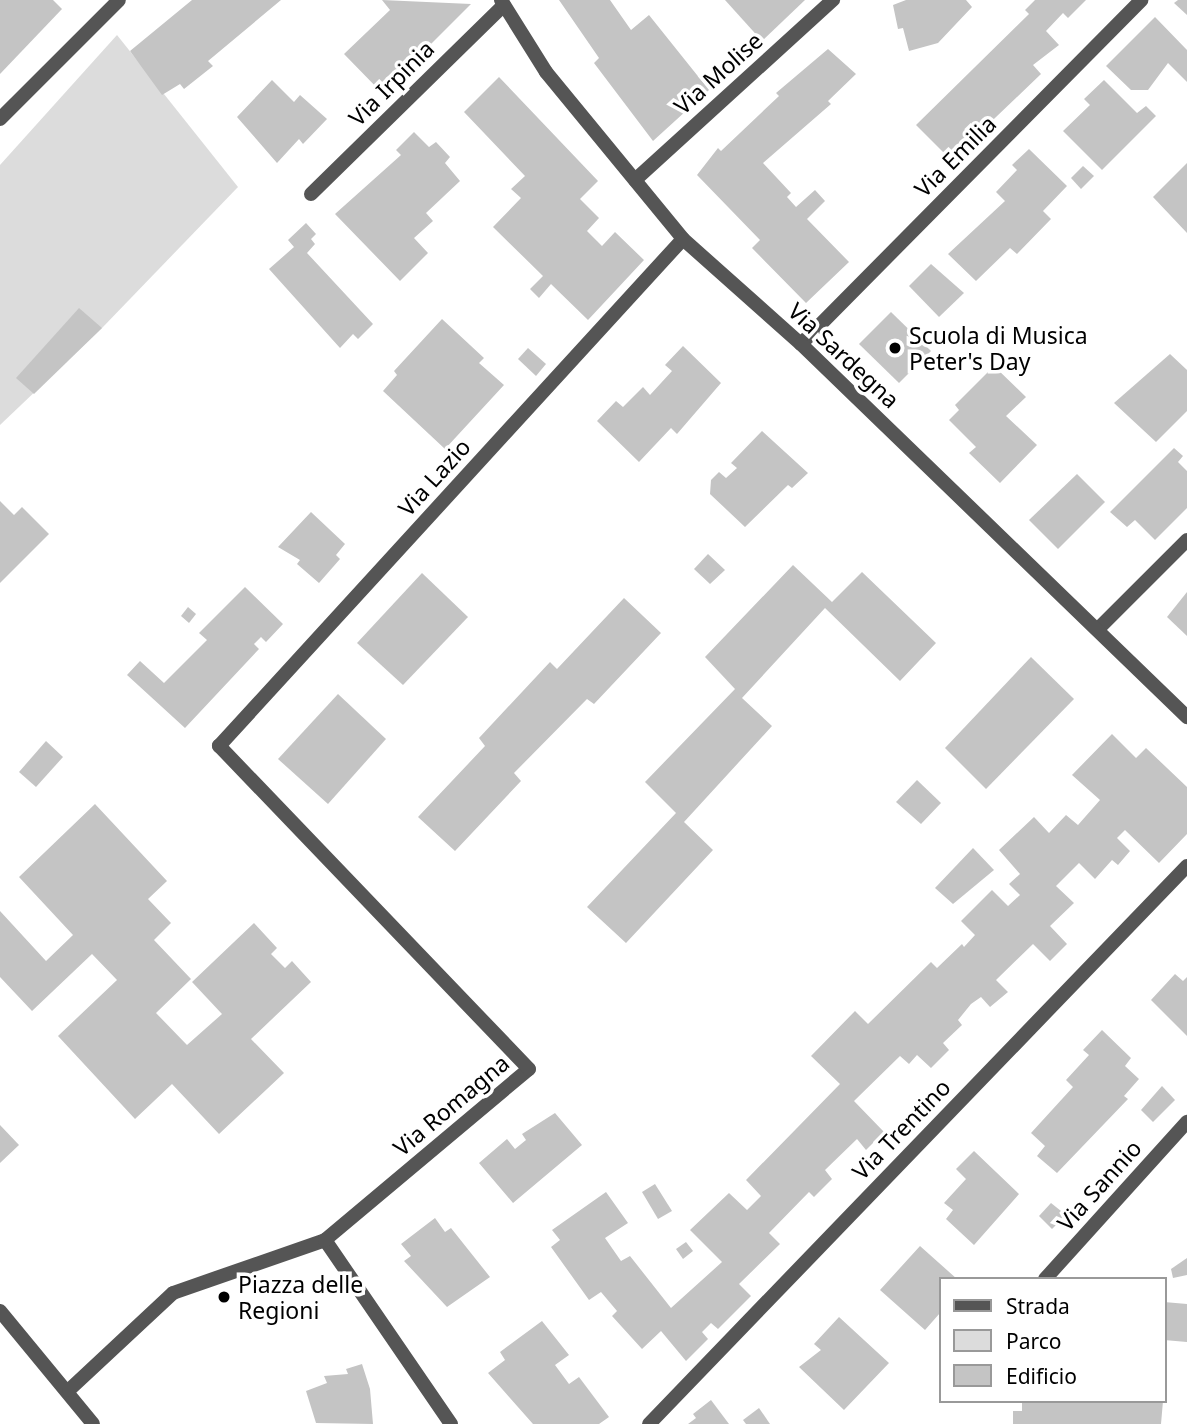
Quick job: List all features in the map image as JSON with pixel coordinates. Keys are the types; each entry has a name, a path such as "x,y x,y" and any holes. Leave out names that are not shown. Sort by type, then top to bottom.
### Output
{"street":[{"path":"0,119 119,0"},
{"name":"Via Molise","path":"635,180 833,0"},
{"name":"Via Emilia","path":"801,344 1141,0"},
{"name":"Via Sardegna","path":"502,2 546,72 683,239 801,344 1187,717"},
{"name":"Via Irpinia","path":"311,194 502,2"},
{"name":"Via Lazio","path":"219,746 683,239"},
{"path":"1098,629 1187,540"},
{"name":"Via Romagna","path":"219,746 529,1069 326,1240"},
{"name":"Via Trentino","path":"649,1424 1187,866"},
{"name":"Via Sannio","path":"1047,1277 1187,1122"},
{"path":"69,1390 173,1293 326,1240 451,1424"},
{"path":"3,1315 69,1390 93,1424"},
{"path":"0,1335 3,1315"}],"green space":[{"path":"117,35 238,187 102,328 0,425 0,165"}],"building":[{"path":"0,0 53,0 62,9 0,74"},
{"path":"192,0 281,0 208,61 213,66 184,89 180,84 162,95 130,51"},
{"path":"382,0 471,4 382,93 344,54 390,10"},
{"path":"559,0 610,0 631,30 649,15 709,90 653,141 594,63 599,58"},
{"path":"725,0 805,0 762,41"},
{"path":"906,0 966,0 972,7 938,43 909,51 903,28 898,29 893,5"},
{"path":"1035,0 1086,0 1068,18 1063,13 1046,31 1059,45 1033,65 1041,74 951,160 916,125 1029,14 1025,10"},
{"path":"1187,0 1187,15 1174,3"},
{"path":"1155,17 1187,50 1187,82 1168,63 1148,90 1131,90 1106,66"},
{"path":"828,49 856,74 828,101 831,104 763,163 791,193 787,197 796,207 815,190 825,201 807,219 849,262 806,303 752,248 760,240 697,175 718,148 721,151 779,96 776,93"},
{"path":"499,77 598,181 580,199 599,218 587,231 602,246 615,232 644,260 588,320 551,284 539,298 530,289 543,276 493,227 521,198 511,189 525,176 464,112"},
{"path":"272,80 294,102 300,95 327,119 303,144 299,139 277,163 237,117"},
{"path":"1104,80 1137,113 1146,106 1156,116 1102,170 1063,131 1090,105 1084,99"},
{"path":"414,132 429,147 436,142 450,157 445,163 460,181 426,213 433,221 414,238 428,253 400,281 335,214 401,155 396,150"},
{"path":"1029,149 1067,186 1043,211 1051,219 1017,254 1010,248 976,281 948,254 1005,201 996,192 1017,170 1012,165"},
{"path":"1187,163 1187,233 1153,197"},
{"path":"1083,166 1094,176 1081,189 1071,178"},
{"path":"306,223 316,234 311,239 315,244 307,253 373,324 358,339 353,334 340,348 269,269 294,247 288,240"},
{"path":"931,264 964,293 939,317 909,286"},
{"path":"79,308 102,328 34,394 16,378"},
{"name":"Scuola di Musica Peter's Day","path":"891,312 931,351 899,383 859,344"},
{"path":"442,319 484,358 479,363 504,385 445,449 383,391 397,375 394,371"},
{"path":"683,346 721,383 677,434 671,428 639,462 597,421 616,401 623,407 643,387 650,395 672,371 665,365"},
{"path":"528,348 546,364 536,376 518,359"},
{"path":"1170,354 1187,370 1187,411 1156,442 1114,403"},
{"path":"994,366 1026,397 1006,416 1037,445 1000,483 969,453 976,447 949,420 959,410 955,405"},
{"path":"762,431 808,473 792,488 788,485 745,527 710,494 711,480 719,472 726,478 737,468 731,463"},
{"path":"1174,448 1183,456 1178,462 1187,471 1187,508 1155,540 1135,520 1127,527 1110,512"},
{"path":"1077,474 1105,502 1058,549 1029,520"},
{"path":"0,501 14,515 22,507 49,534 0,583"},
{"path":"311,512 345,544 336,555 340,559 319,583 297,564 300,560 278,547"},
{"path":"708,554 725,570 710,584 694,569"},
{"path":"793,565 832,602 862,572 936,643 900,681 825,608 742,698 772,726 684,822 713,850 626,943 587,907 676,813 645,782 735,689 705,657"},
{"path":"422,573 468,617 403,685 357,643"},
{"path":"245,587 283,624 266,642 261,637 254,644 259,649 185,728 127,675 140,661 164,683 207,640 199,633"},
{"path":"1187,592 1187,636 1167,617"},
{"path":"624,598 661,633 594,704 587,699 514,773 521,781 455,851 418,817 485,746 479,738 550,662 557,669"},
{"path":"188,607 196,614 189,623 181,616"},
{"path":"1031,657 1074,699 986,789 945,748"},
{"path":"338,694 386,739 328,804 278,759"},
{"path":"1112,734 1136,758 1146,748 1187,787 1187,834 1159,863 1125,830 1117,838 1130,851 1118,865 1112,860 1095,879 1079,863 1056,886 1074,903 1050,926 1067,944 1050,961 1033,944 996,980 1008,992 990,1007 981,997 971,1004 958,1020 962,1025 943,1043 949,1050 931,1068 917,1055 909,1064 900,1056 854,1101 884,1132 866,1150 857,1139 825,1170 832,1179 814,1197 809,1192 769,1233 780,1244 739,1284 751,1296 718,1329 711,1323 702,1332 708,1339 686,1361 661,1331 642,1349 612,1316 617,1311 601,1292 589,1300 551,1247 560,1240 552,1230 606,1192 628,1223 605,1238 621,1261 630,1256 671,1308 722,1262 690,1230 729,1193 747,1210 761,1196 746,1180 840,1084 811,1056 855,1011 868,1024 931,962 937,968 962,944 964,947 975,935 961,921 992,890 1008,906 1020,895 1009,884 1020,874 999,850 1034,817 1049,833 1066,815 1078,825 1100,800 1072,775"},
{"path":"46,741 63,757 36,787 19,772"},
{"path":"917,780 941,803 921,824 896,802"},
{"path":"95,804 167,881 148,899 171,923 154,940 191,979 156,1013 187,1045 222,1014 192,982 254,923 277,948 271,954 285,968 292,961 311,982 251,1039 284,1073 219,1134 172,1084 135,1119 58,1036 117,980 92,954 32,1011 0,977 0,911 46,961 73,935 19,877"},
{"path":"973,848 994,870 953,904 935,888"},
{"path":"1175,974 1183,981 1187,977 1187,1036 1151,1000"},
{"path":"1102,1030 1131,1058 1125,1066 1139,1079 1124,1096 1128,1099 1057,1173 1037,1156 1045,1146 1031,1133 1073,1087 1066,1080 1089,1055 1083,1050"},
{"path":"1162,1086 1175,1100 1153,1122 1141,1110"},
{"path":"555,1113 582,1145 513,1203 479,1163 507,1139 515,1149 526,1140 522,1134"},
{"path":"0,1125 19,1145 0,1163"},
{"path":"974,1151 1019,1194 974,1245 946,1219 953,1210 944,1203 966,1179 956,1169"},
{"path":"655,1184 672,1211 658,1219 642,1192"},
{"path":"1051,1203 1066,1215 1052,1229 1039,1216"},
{"path":"435,1218 445,1232 451,1228 490,1277 447,1307 404,1261 411,1256 401,1244"},
{"path":"686,1242 693,1251 683,1259 676,1249"},
{"path":"920,1246 955,1277 939,1277 939,1314 925,1330 880,1290"},
{"path":"1187,1258 1187,1275 1173,1278 1171,1269"},
{"path":"1166,1302 1187,1304 1187,1342 1166,1340"},
{"path":"839,1317 889,1363 844,1410 799,1367 821,1350 814,1344"},
{"path":"542,1321 569,1355 555,1365 569,1384 579,1377 609,1417 599,1424 533,1424 488,1373 505,1360 500,1352"},
{"path":"362,1364 370,1389 373,1424 316,1423 306,1391 327,1383 324,1376 348,1374 346,1369"},
{"path":"711,1400 729,1424 688,1424 696,1418 693,1414"},
{"path":"1022,1403 1163,1403 1161,1424 1013,1424 1013,1411 1022,1411"},
{"path":"759,1408 770,1424 746,1424 743,1420"}],"place":[{"name":"Scuola di Musica Peter's Day","path":"895,348"},
{"name":"Piazza delle Regioni","path":"224,1297"}]}
